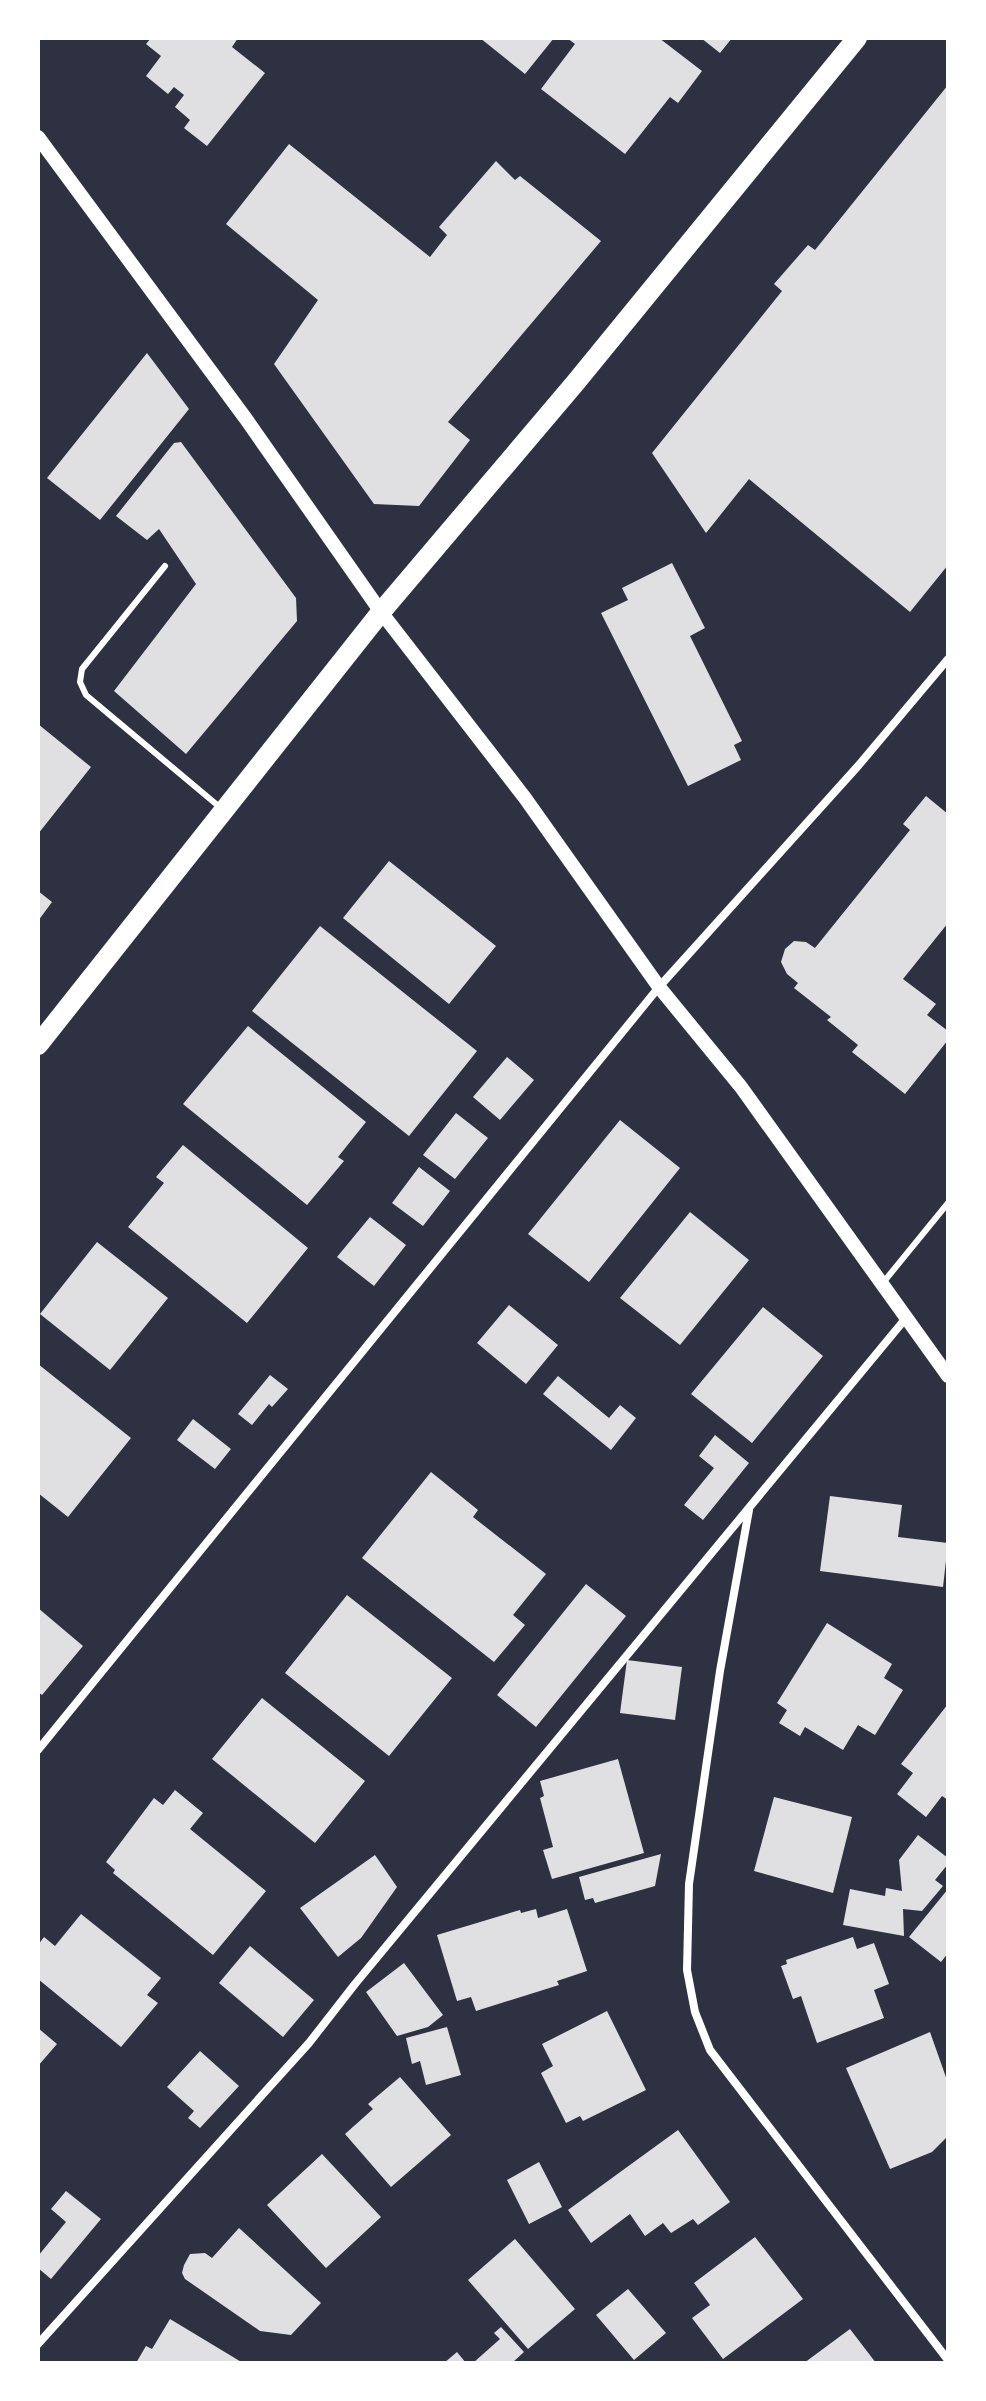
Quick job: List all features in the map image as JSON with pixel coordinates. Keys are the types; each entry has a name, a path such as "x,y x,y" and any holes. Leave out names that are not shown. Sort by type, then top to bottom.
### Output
{"main road":[{"path":"38,1045 381,612 586,370 857,38"}],"street":[{"path":"38,137 246,419 381,612 525,798 659,987 741,1087 948,1376"},
{"path":"38,1750 659,987 858,766 948,659"},
{"path":"38,2344 309,2043 906,1318"},
{"path":"750,1509 720,1671 689,1884 687,1970 695,2012 710,2050 948,2360"}],"lane":[{"path":"165,566 82,669 80,682 86,695 224,811"},
{"path":"881,1285 948,1203"}],"building":[{"path":"151,38 238,38 232,47 265,73 207,146 184,128 190,120 175,107 184,95 174,87 168,94 146,76 161,56 146,44"},
{"path":"480,38 554,38 525,74"},
{"path":"567,38 659,38 702,71 678,103 670,97 625,154 541,89 575,44"},
{"path":"701,38 732,38 720,53"},
{"path":"948,85 948,565 910,612 749,479 706,533 652,453 782,291 774,284 808,245 815,250"},
{"path":"289,144 430,257 447,235 439,227 496,161 515,180 520,176 601,241 448,422 470,440 419,506 374,504 274,364 318,300 226,224"},
{"path":"147,353 189,409 100,520 47,478"},
{"path":"181,442 296,598 297,621 186,754 114,691 196,584 159,529 147,540 116,516 174,443"},
{"path":"672,563 705,628 690,636 742,741 734,745 741,760 688,786 601,613 628,600 622,588"},
{"path":"38,724 91,767 38,834"},
{"path":"926,796 948,814 948,923 903,979 936,1004 927,1015 948,1031 948,1040 905,1094 852,1052 858,1045 827,1020 831,1017 794,988 798,983 787,974 781,962 785,949 794,941 806,942 815,948 910,830 903,824"},
{"path":"389,861 496,946 449,1004 343,918"},
{"path":"38,891 52,902 38,921"},
{"path":"320,926 477,1051 409,1136 252,1011"},
{"path":"248,1026 366,1122 338,1157 344,1161 307,1205 183,1104"},
{"path":"507,1057 534,1080 500,1120 473,1097"},
{"path":"456,1113 488,1138 455,1179 423,1155"},
{"path":"620,1120 680,1168 589,1282 528,1234"},
{"path":"183,1145 308,1248 247,1323 128,1227 164,1183 156,1177"},
{"path":"419,1167 450,1191 423,1226 392,1203"},
{"path":"690,1212 749,1260 680,1345 620,1298"},
{"path":"370,1217 406,1245 374,1286 337,1257"},
{"path":"97,1242 168,1298 110,1370 40,1314"},
{"path":"509,1305 558,1345 526,1384 477,1343"},
{"path":"763,1307 823,1356 752,1443 691,1394"},
{"path":"38,1364 131,1438 68,1517 38,1493"},
{"path":"270,1375 288,1389 272,1407 269,1404 252,1425 238,1414"},
{"path":"558,1376 609,1418 620,1405 636,1418 611,1450 543,1394"},
{"path":"193,1419 231,1449 215,1469 177,1440"},
{"path":"715,1435 749,1463 703,1520 684,1505 714,1468 699,1456"},
{"path":"431,1472 478,1510 473,1517 546,1574 513,1615 525,1625 494,1662 362,1558"},
{"path":"830,1496 902,1505 898,1537 948,1543 943,1587 820,1571"},
{"path":"586,1584 626,1616 536,1727 497,1695"},
{"path":"347,1595 452,1678 389,1756 285,1673"},
{"path":"38,1608 83,1646 42,1695 38,1692"},
{"path":"827,1623 892,1664 884,1678 903,1690 875,1735 858,1725 843,1750 805,1727 800,1736 779,1723 787,1710 777,1703"},
{"path":"627,1660 682,1667 675,1720 620,1713"},
{"path":"262,1698 365,1781 315,1843 212,1759"},
{"path":"948,1704 948,1800 942,1796 926,1817 897,1794 913,1773 901,1764"},
{"path":"618,1759 644,1853 552,1879 543,1850 553,1847 540,1798 544,1796 540,1781"},
{"path":"175,1790 203,1813 190,1829 266,1891 213,1955 113,1873 115,1870 106,1862 154,1798 163,1805"},
{"path":"774,1797 852,1817 833,1893 754,1871"},
{"path":"918,1835 948,1858 948,1864 935,1880 943,1886 922,1911 903,1909 904,1936 843,1925 850,1889 885,1896 886,1888 902,1891 899,1860"},
{"path":"661,1854 655,1886 595,1903 593,1898 585,1900 579,1877"},
{"path":"375,1855 397,1887 361,1938 338,1957 300,1908"},
{"path":"948,1889 948,1953 941,1962 909,1937"},
{"path":"536,1909 538,1918 567,1909 587,1971 557,1981 559,1985 476,2011 471,1997 457,2001 437,1935 520,1910 521,1913"},
{"path":"81,1914 161,1978 147,1995 158,2003 121,2047 38,1979 38,1945 44,1937 55,1946"},
{"path":"853,1937 857,1949 874,1943 889,1984 874,1990 884,2018 817,2043 801,1996 793,1999 781,1966 787,1964 786,1960"},
{"path":"250,1946 314,2000 283,2037 219,1983"},
{"path":"404,1963 443,2015 428,2027 397,2036 366,1992"},
{"path":"607,2011 646,2090 583,2121 580,2116 566,2123 541,2073 553,2066 542,2044"},
{"path":"447,2027 461,2075 426,2085 420,2061 412,2064 406,2038"},
{"path":"38,2028 57,2044 38,2066"},
{"path":"930,2032 948,2083 948,2136 932,2152 890,2169 846,2068"},
{"path":"200,2051 239,2086 200,2128 188,2118 194,2111 167,2087"},
{"path":"400,2077 451,2135 391,2187 345,2134 373,2109 368,2104"},
{"path":"678,2130 730,2202 698,2225 693,2219 671,2233 663,2223 645,2236 630,2214 591,2243 568,2210"},
{"path":"322,2154 381,2217 326,2268 267,2205"},
{"path":"539,2162 562,2207 529,2224 507,2180"},
{"path":"66,2191 101,2219 51,2279 38,2268 38,2256 66,2222 51,2209"},
{"path":"239,2228 321,2303 291,2335 260,2331 185,2279 182,2273 190,2254 205,2253 212,2258"},
{"path":"755,2237 803,2299 723,2359 692,2318 710,2305 694,2283"},
{"path":"515,2239 575,2309 528,2349 468,2280"},
{"path":"628,2289 666,2333 634,2360 596,2315"},
{"path":"170,2319 243,2363 136,2363 146,2346 152,2349"},
{"path":"501,2327 524,2352 512,2363 473,2363 500,2339 494,2333"},
{"path":"850,2329 876,2363 804,2363"},
{"path":"457,2352 466,2363 444,2363"}]}
